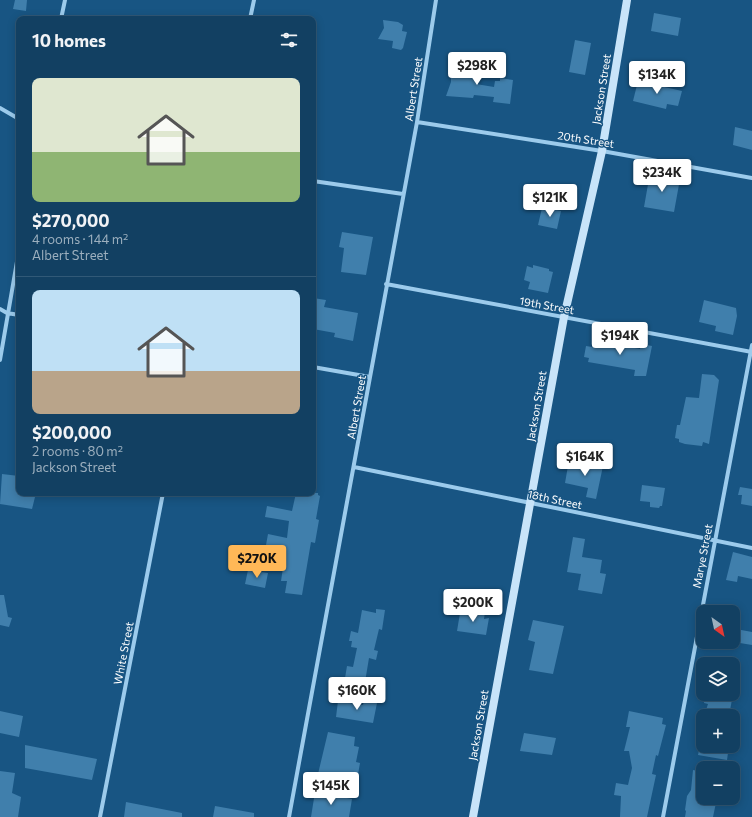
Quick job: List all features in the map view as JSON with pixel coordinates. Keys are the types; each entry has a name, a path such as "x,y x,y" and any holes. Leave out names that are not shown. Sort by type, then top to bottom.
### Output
{"main road":[{"name":"Jackson Street","path":"473,817 564,317 602,151 627,0"}],"street":[{"path":"62,16 65,0"},
{"path":"251,16 254,0"},
{"name":"Albert Street","path":"289,817 417,122 436,0"},
{"path":"0,108 16,117"},
{"name":"20th Street","path":"417,122 602,151 752,178"},
{"path":"316,181 403,194"},
{"path":"0,360 16,266"},
{"name":"19th Street","path":"386,284 751,352"},
{"path":"0,309 7,313 16,314"},
{"name":"Marye Street","path":"663,817 714,540 752,345"},
{"path":"316,368 370,377"},
{"name":"18th Street","path":"354,467 752,548"},
{"name":"White Street","path":"100,817 162,496"}],"building":[{"path":"15,0 27,0 26,11 13,9"},
{"path":"654,13 681,18 678,36 651,31"},
{"path":"383,20 398,22 403,25 402,31 407,32 403,48 401,50 392,48 393,41 378,39 384,28"},
{"path":"575,40 591,43 585,75 569,72"},
{"path":"451,62 466,65 468,77 476,78 476,84 494,87 495,81 500,81 500,78 513,80 510,104 493,102 494,97 474,95 473,98 446,96 451,82"},
{"path":"638,81 682,91 678,106 667,104 666,109 633,101"},
{"path":"735,127 752,131 752,150 733,145"},
{"path":"650,173 680,179 674,212 644,207"},
{"path":"542,208 561,211 557,229 538,225"},
{"path":"342,232 373,237 366,275 341,272 344,248 339,247"},
{"path":"533,265 549,269 549,271 553,272 548,293 528,289 530,282 524,280 527,266 533,268"},
{"path":"316,298 326,300 324,307 358,313 353,341 334,337 335,333 316,330"},
{"path":"704,300 736,308 737,316 733,335 715,331 716,326 699,322"},
{"path":"593,340 640,349 641,344 652,346 646,376 634,376 635,370 588,362 589,358 584,357 586,346 592,347"},
{"path":"702,374 714,375 719,380 709,444 703,442 702,446 685,444 679,442 679,439 675,438 677,425 680,425 686,397 699,398"},
{"path":"569,460 603,466 596,499 586,497 588,488 565,483"},
{"path":"2,474 16,476 16,496 35,497 32,509 0,504"},
{"path":"642,485 665,488 662,506 659,508 650,507 650,502 640,501"},
{"path":"740,487 752,489 752,506 741,504 742,495 738,495"},
{"path":"316,493 318,493 320,496 316,519 319,520 315,543 311,542 302,595 285,593 287,581 281,581 286,548 266,545 268,534 287,538 289,521 265,517 267,506 292,511 295,496 316,496"},
{"path":"573,537 585,539 582,557 602,560 600,573 606,574 602,594 578,590 581,574 567,572"},
{"path":"733,552 752,557 752,579 738,576 737,582 726,580"},
{"path":"248,570 268,573 265,588 245,584"},
{"path":"0,595 4,595 8,617 12,618 9,627 0,625"},
{"path":"376,609 385,610 382,630 379,629 374,650 378,651 376,660 369,658 364,688 344,684 347,666 353,667 357,648 351,647 352,641 349,641 351,631 358,633 362,610 376,613"},
{"path":"475,611 485,612 484,619 489,618 486,635 457,631 460,613"},
{"path":"533,620 564,626 553,674 529,670 535,642 528,640"},
{"path":"740,630 752,632 752,645 740,643"},
{"path":"338,701 363,705 364,701 377,703 373,723 336,717"},
{"path":"704,701 732,701 730,709 706,709 708,704 704,703"},
{"path":"0,711 23,716 19,737 0,733"},
{"path":"629,711 663,718 662,724 666,725 658,756 656,755 652,774 656,775 647,817 620,817 621,796 614,795 616,783 628,785 632,768 629,751 624,751 630,727 626,727"},
{"path":"328,732 355,737 354,746 359,747 356,762 360,763 357,780 318,774"},
{"path":"524,733 556,738 552,755 520,751"},
{"path":"25,745 97,759 92,780 25,768"},
{"path":"698,753 728,753 727,760 698,755"},
{"path":"693,770 696,771 696,805 716,805 713,817 685,817 687,796 691,790"},
{"path":"0,771 15,773 12,793 21,797 18,817 0,817"},
{"path":"315,792 352,799 349,817 311,817"},
{"path":"126,802 182,813 182,817 124,817"},
{"path":"215,806 254,813 254,817 213,817"}]}
